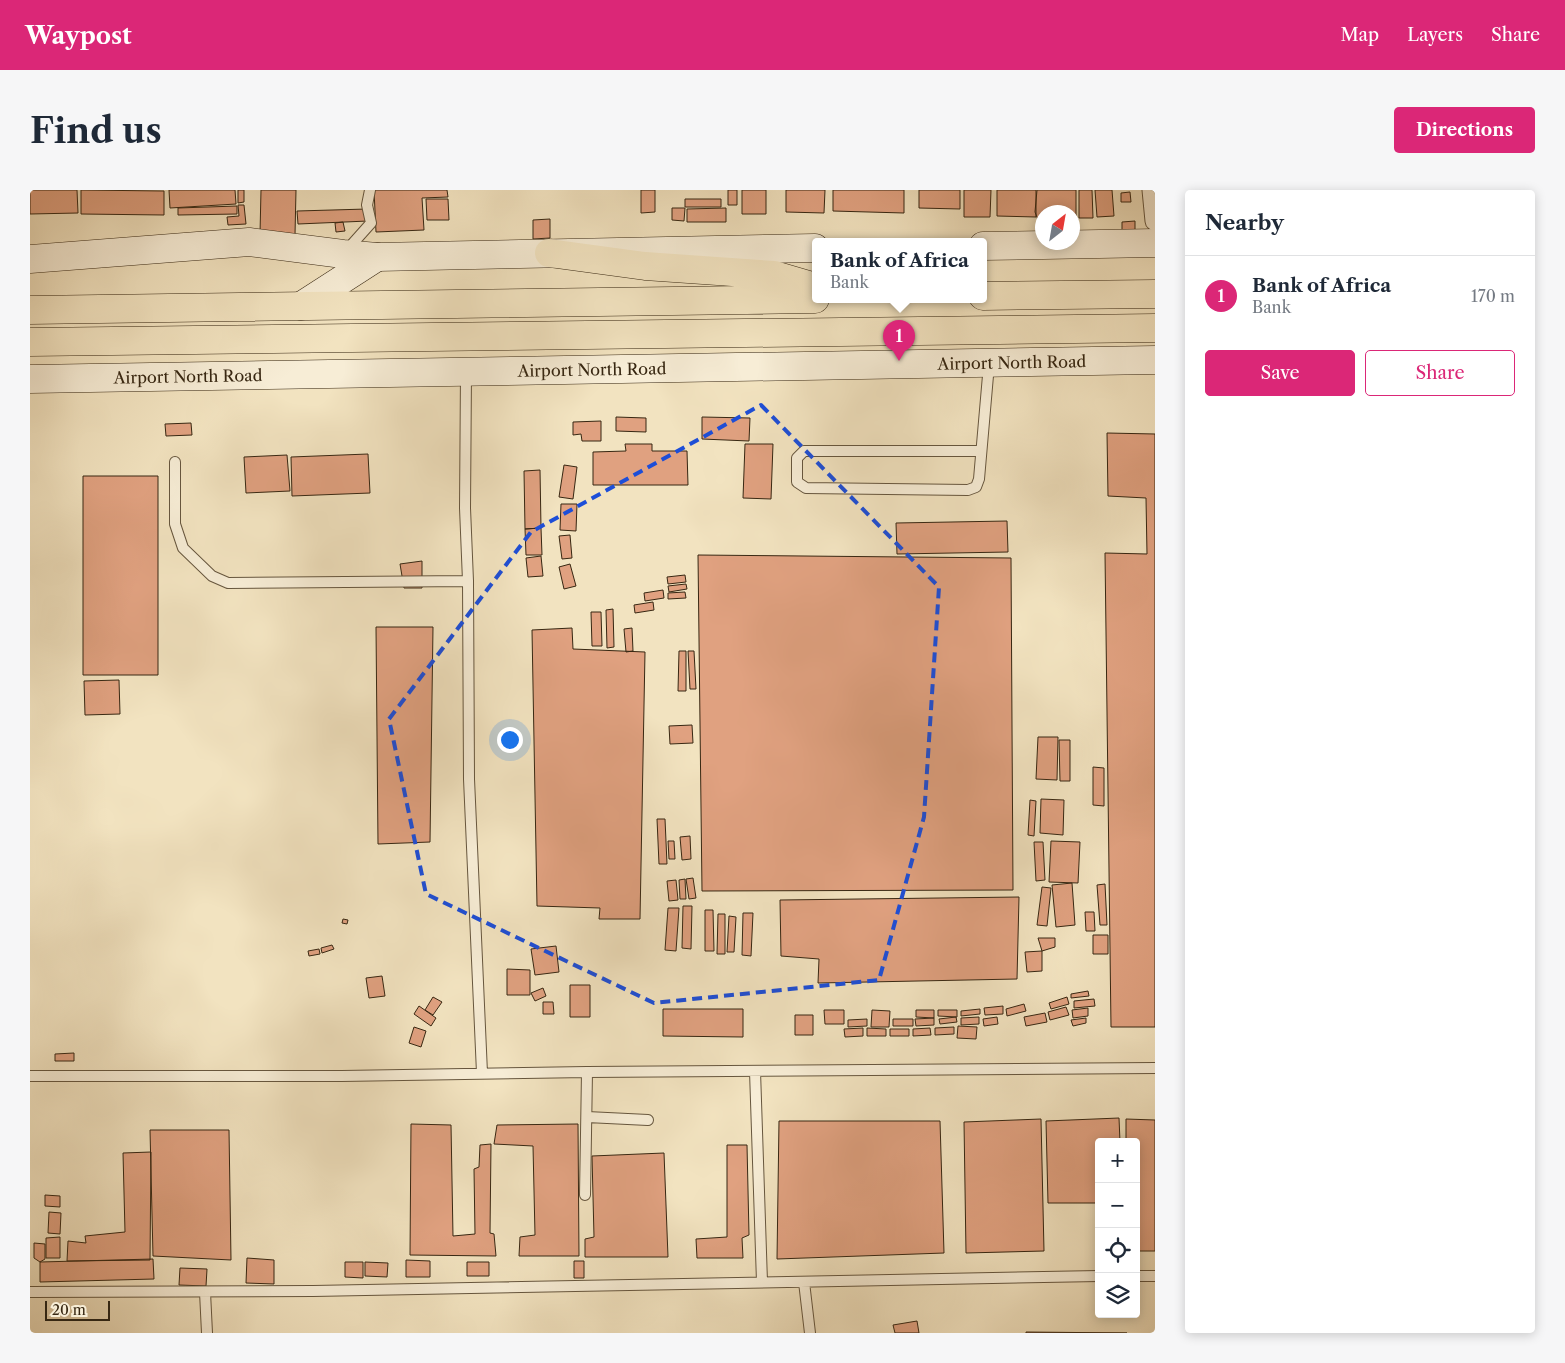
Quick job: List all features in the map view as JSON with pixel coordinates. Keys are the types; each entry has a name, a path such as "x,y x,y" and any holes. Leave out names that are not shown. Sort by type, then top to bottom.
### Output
{"main road":[{"path":"30,259 249,242 377,257 812,248"},
{"path":"987,246 1155,243"},
{"path":"549,253 645,266 774,275 812,286"},
{"path":"301,306 377,257"},
{"path":"987,296 1155,294"},
{"path":"30,310 812,299"},
{"name":"Airport North Road","path":"30,342 1155,328"},
{"name":"Airport North Road","path":"30,379 1155,360"}],"street":[{"path":"1152,190 1155,221"}],"lane":[{"path":"343,254 371,222 367,204 370,190"},
{"path":"981,451 804,451 796,458 798,482 806,488 968,490 976,487 979,479 989,363"},
{"path":"466,372 465,508 468,581 469,779 482,1073"},
{"path":"175,462 175,524 183,548 212,576 228,583 468,581"},
{"path":"30,1076 342,1076 482,1073 1155,1068"},
{"path":"755,1071 762,1282"},
{"path":"585,1195 587,1072"},
{"path":"587,1117 648,1120"},
{"path":"30,1292 205,1292 1095,1276"},
{"path":"1140,1276 1155,1276"},
{"path":"804,1282 810,1333"},
{"path":"205,1292 207,1333"}],"highlighted area":[{"path":"761,405 939,587 924,817 879,980 654,1003 426,894 389,719 531,532"}],"building":[{"path":"30,190 77,190 78,213 30,214"},
{"path":"81,190 164,191 164,215 81,214"},
{"path":"169,190 235,190 236,204 170,208"},
{"path":"238,190 244,190 244,202 238,203"},
{"path":"261,190 296,190 295,235 260,234"},
{"path":"374,190 447,190 448,197 422,198 424,230 376,232"},
{"path":"641,190 655,190 655,212 641,213"},
{"path":"728,190 737,190 737,205 728,205"},
{"path":"742,190 766,190 766,214 742,214"},
{"path":"786,190 825,190 824,213 786,212"},
{"path":"833,190 904,190 904,213 833,211"},
{"path":"919,190 960,190 960,209 919,208"},
{"path":"964,190 991,190 990,217 964,217"},
{"path":"997,190 1036,190 1035,217 997,216"},
{"path":"1037,190 1076,190 1076,205 1036,205"},
{"path":"1079,190 1092,190 1093,218 1080,218"},
{"path":"1095,190 1112,190 1114,216 1097,217"},
{"path":"1130,192 1131,202 1121,202 1121,193"},
{"path":"426,199 448,199 449,220 427,220"},
{"path":"685,199 721,199 721,207 685,207"},
{"path":"238,205 244,205 246,224 228,225 227,217 239,216"},
{"path":"237,206 237,214 178,215 178,208"},
{"path":"672,208 685,208 684,221 672,220"},
{"path":"726,208 726,222 687,222 687,209"},
{"path":"367,209 368,221 298,224 297,211"},
{"path":"550,219 550,238 533,239 533,220"},
{"path":"1135,221 1135,235 1122,235 1122,222"},
{"path":"343,222 345,231 336,232 335,223"},
{"path":"616,417 646,418 646,432 616,431"},
{"path":"702,417 750,418 749,441 702,439"},
{"path":"601,421 601,441 582,441 581,434 573,435 573,422"},
{"path":"191,423 192,435 166,436 165,424"},
{"path":"1107,433 1155,434 1155,1027 1111,1027 1105,553 1147,554 1146,498 1108,496"},
{"path":"625,444 652,444 652,451 687,451 688,485 593,485 593,452 626,451"},
{"path":"745,444 773,444 771,499 743,498"},
{"path":"368,454 370,493 292,496 291,457"},
{"path":"287,455 290,491 246,493 244,457"},
{"path":"564,465 577,467 573,499 559,497"},
{"path":"540,470 541,528 525,529 524,471"},
{"path":"83,476 158,476 158,675 83,675"},
{"path":"561,504 577,504 576,531 560,530"},
{"path":"1007,521 1008,552 897,554 896,523"},
{"path":"541,528 542,555 526,555 525,529"},
{"path":"570,535 572,558 562,559 559,536"},
{"path":"698,555 1011,558 1013,890 702,891"},
{"path":"541,556 543,576 528,577 526,558"},
{"path":"422,561 422,588 404,588 400,564"},
{"path":"570,564 576,586 564,589 559,567"},
{"path":"685,575 686,582 668,584 667,577"},
{"path":"686,584 687,589 669,592 668,586"},
{"path":"663,590 664,598 645,601 644,593"},
{"path":"685,592 686,598 668,599 668,593"},
{"path":"653,602 654,610 635,613 634,605"},
{"path":"613,609 614,647 607,648 606,610"},
{"path":"591,612 601,612 602,646 592,646"},
{"path":"376,627 433,627 430,842 378,844"},
{"path":"572,628 573,649 645,652 640,919 599,919 600,908 537,906 532,630"},
{"path":"632,628 633,651 626,652 624,629"},
{"path":"679,651 686,651 686,691 678,691"},
{"path":"688,651 694,651 696,689 690,689"},
{"path":"119,680 120,714 85,715 84,681"},
{"path":"692,725 693,743 670,744 669,726"},
{"path":"1038,737 1058,737 1057,780 1036,779"},
{"path":"1059,740 1070,740 1070,781 1060,781"},
{"path":"1093,767 1104,768 1104,806 1093,805"},
{"path":"1041,799 1064,800 1063,835 1040,833"},
{"path":"1030,800 1036,801 1034,836 1028,835"},
{"path":"657,819 665,819 667,864 659,864"},
{"path":"690,836 691,859 682,860 680,837"},
{"path":"668,841 674,841 675,859 669,859"},
{"path":"1051,841 1080,842 1078,883 1049,882"},
{"path":"1034,842 1043,842 1045,880 1036,881"},
{"path":"693,878 696,898 689,899 686,879"},
{"path":"685,879 686,899 680,899 679,880"},
{"path":"676,880 678,900 669,901 667,881"},
{"path":"1072,883 1075,925 1056,927 1052,885"},
{"path":"1105,884 1107,925 1100,925 1097,885"},
{"path":"1042,887 1051,888 1047,926 1037,925"},
{"path":"1019,897 1017,979 818,983 819,959 781,956 780,900"},
{"path":"683,906 692,906 691,949 682,948"},
{"path":"668,908 679,908 676,951 665,950"},
{"path":"705,910 713,910 714,951 705,951"},
{"path":"1085,912 1094,912 1095,931 1086,931"},
{"path":"743,913 753,913 751,956 742,955"},
{"path":"718,914 725,914 725,954 717,954"},
{"path":"729,916 736,917 734,952 727,952"},
{"path":"343,919 348,920 347,924 342,923"},
{"path":"1093,935 1108,935 1108,954 1093,954"},
{"path":"1038,938 1055,938 1055,947 1042,951"},
{"path":"332,945 334,949 322,953 321,948"},
{"path":"556,946 559,972 535,975 531,949"},
{"path":"319,949 320,954 309,956 308,951"},
{"path":"1042,951 1042,971 1027,972 1025,952"},
{"path":"507,969 530,970 530,995 507,995"},
{"path":"382,976 385,996 369,998 366,978"},
{"path":"570,985 590,985 590,1017 570,1017"},
{"path":"543,988 546,996 535,1001 531,993"},
{"path":"1088,991 1089,996 1071,998 1071,994"},
{"path":"433,997 442,1002 433,1015 425,1010"},
{"path":"1067,997 1069,1004 1051,1009 1049,1003"},
{"path":"1094,999 1095,1006 1074,1008 1074,1001"},
{"path":"543,1002 553,1002 554,1014 543,1014"},
{"path":"1024,1004 1026,1011 1007,1016 1006,1009"},
{"path":"419,1006 436,1018 431,1026 414,1014"},
{"path":"1003,1006 1003,1014 985,1015 984,1008"},
{"path":"1066,1007 1069,1015 1050,1020 1048,1012"},
{"path":"1088,1008 1088,1016 1073,1018 1072,1010"},
{"path":"663,1009 743,1009 743,1037 663,1036"},
{"path":"980,1009 980,1014 961,1016 961,1011"},
{"path":"824,1010 844,1010 844,1024 825,1024"},
{"path":"872,1010 890,1011 889,1027 871,1027"},
{"path":"916,1010 934,1010 934,1018 916,1017"},
{"path":"938,1010 957,1010 957,1017 938,1016"},
{"path":"1045,1013 1047,1022 1026,1026 1024,1017"},
{"path":"795,1015 813,1015 813,1035 795,1035"},
{"path":"956,1017 957,1022 940,1024 939,1019"},
{"path":"979,1017 979,1024 961,1025 961,1018"},
{"path":"997,1017 998,1024 984,1026 983,1019"},
{"path":"934,1018 934,1025 916,1026 915,1019"},
{"path":"1086,1018 1086,1023 1073,1026 1071,1020"},
{"path":"867,1019 867,1026 848,1027 848,1020"},
{"path":"893,1019 913,1019 913,1026 893,1026"},
{"path":"958,1026 977,1027 976,1039 957,1038"},
{"path":"414,1027 426,1031 421,1047 409,1043"},
{"path":"954,1027 954,1034 935,1035 935,1028"},
{"path":"863,1028 863,1036 845,1037 844,1029"},
{"path":"867,1028 886,1029 886,1036 867,1036"},
{"path":"930,1028 931,1035 913,1036 913,1029"},
{"path":"890,1029 909,1029 909,1036 890,1036"},
{"path":"74,1053 74,1061 55,1061 55,1054"},
{"path":"1119,1118 1120,1138 1095,1138 1095,1203 1048,1203 1046,1121"},
{"path":"1041,1119 1044,1251 966,1253 964,1122"},
{"path":"1126,1119 1155,1120 1155,1251 1140,1251 1140,1138 1126,1138"},
{"path":"779,1121 940,1121 944,1253 777,1259"},
{"path":"411,1124 451,1125 453,1236 475,1234 474,1169 479,1167 480,1145 491,1144 490,1233 494,1234 496,1256 410,1255"},
{"path":"578,1124 579,1256 519,1256 520,1237 535,1235 533,1146 494,1144 497,1125"},
{"path":"150,1130 229,1130 231,1260 153,1256"},
{"path":"727,1145 747,1145 749,1235 742,1238 743,1258 697,1258 696,1239 727,1237"},
{"path":"151,1152 150,1260 67,1261 68,1241 86,1243 85,1236 125,1232 123,1153"},
{"path":"664,1153 668,1257 585,1257 585,1239 594,1237 592,1156"},
{"path":"45,1195 60,1196 60,1207 45,1206"},
{"path":"49,1212 61,1213 60,1234 48,1233"},
{"path":"60,1237 60,1258 46,1258 46,1238"},
{"path":"34,1243 45,1244 45,1259 40,1262 34,1258"},
{"path":"247,1258 274,1260 274,1284 246,1283"},
{"path":"153,1259 154,1279 40,1282 40,1262"},
{"path":"406,1260 430,1261 430,1277 406,1277"},
{"path":"574,1261 584,1261 584,1278 574,1278"},
{"path":"345,1262 363,1262 363,1278 345,1277"},
{"path":"365,1262 388,1263 387,1277 365,1276"},
{"path":"467,1262 489,1262 489,1276 467,1276"},
{"path":"180,1268 207,1269 206,1286 179,1285"},
{"path":"917,1321 919,1333 895,1333 893,1325"},
{"path":"1026,1332 1127,1333 1026,1333"}],"place":[{"name":"Bank of Africa","path":"899,361"}]}
